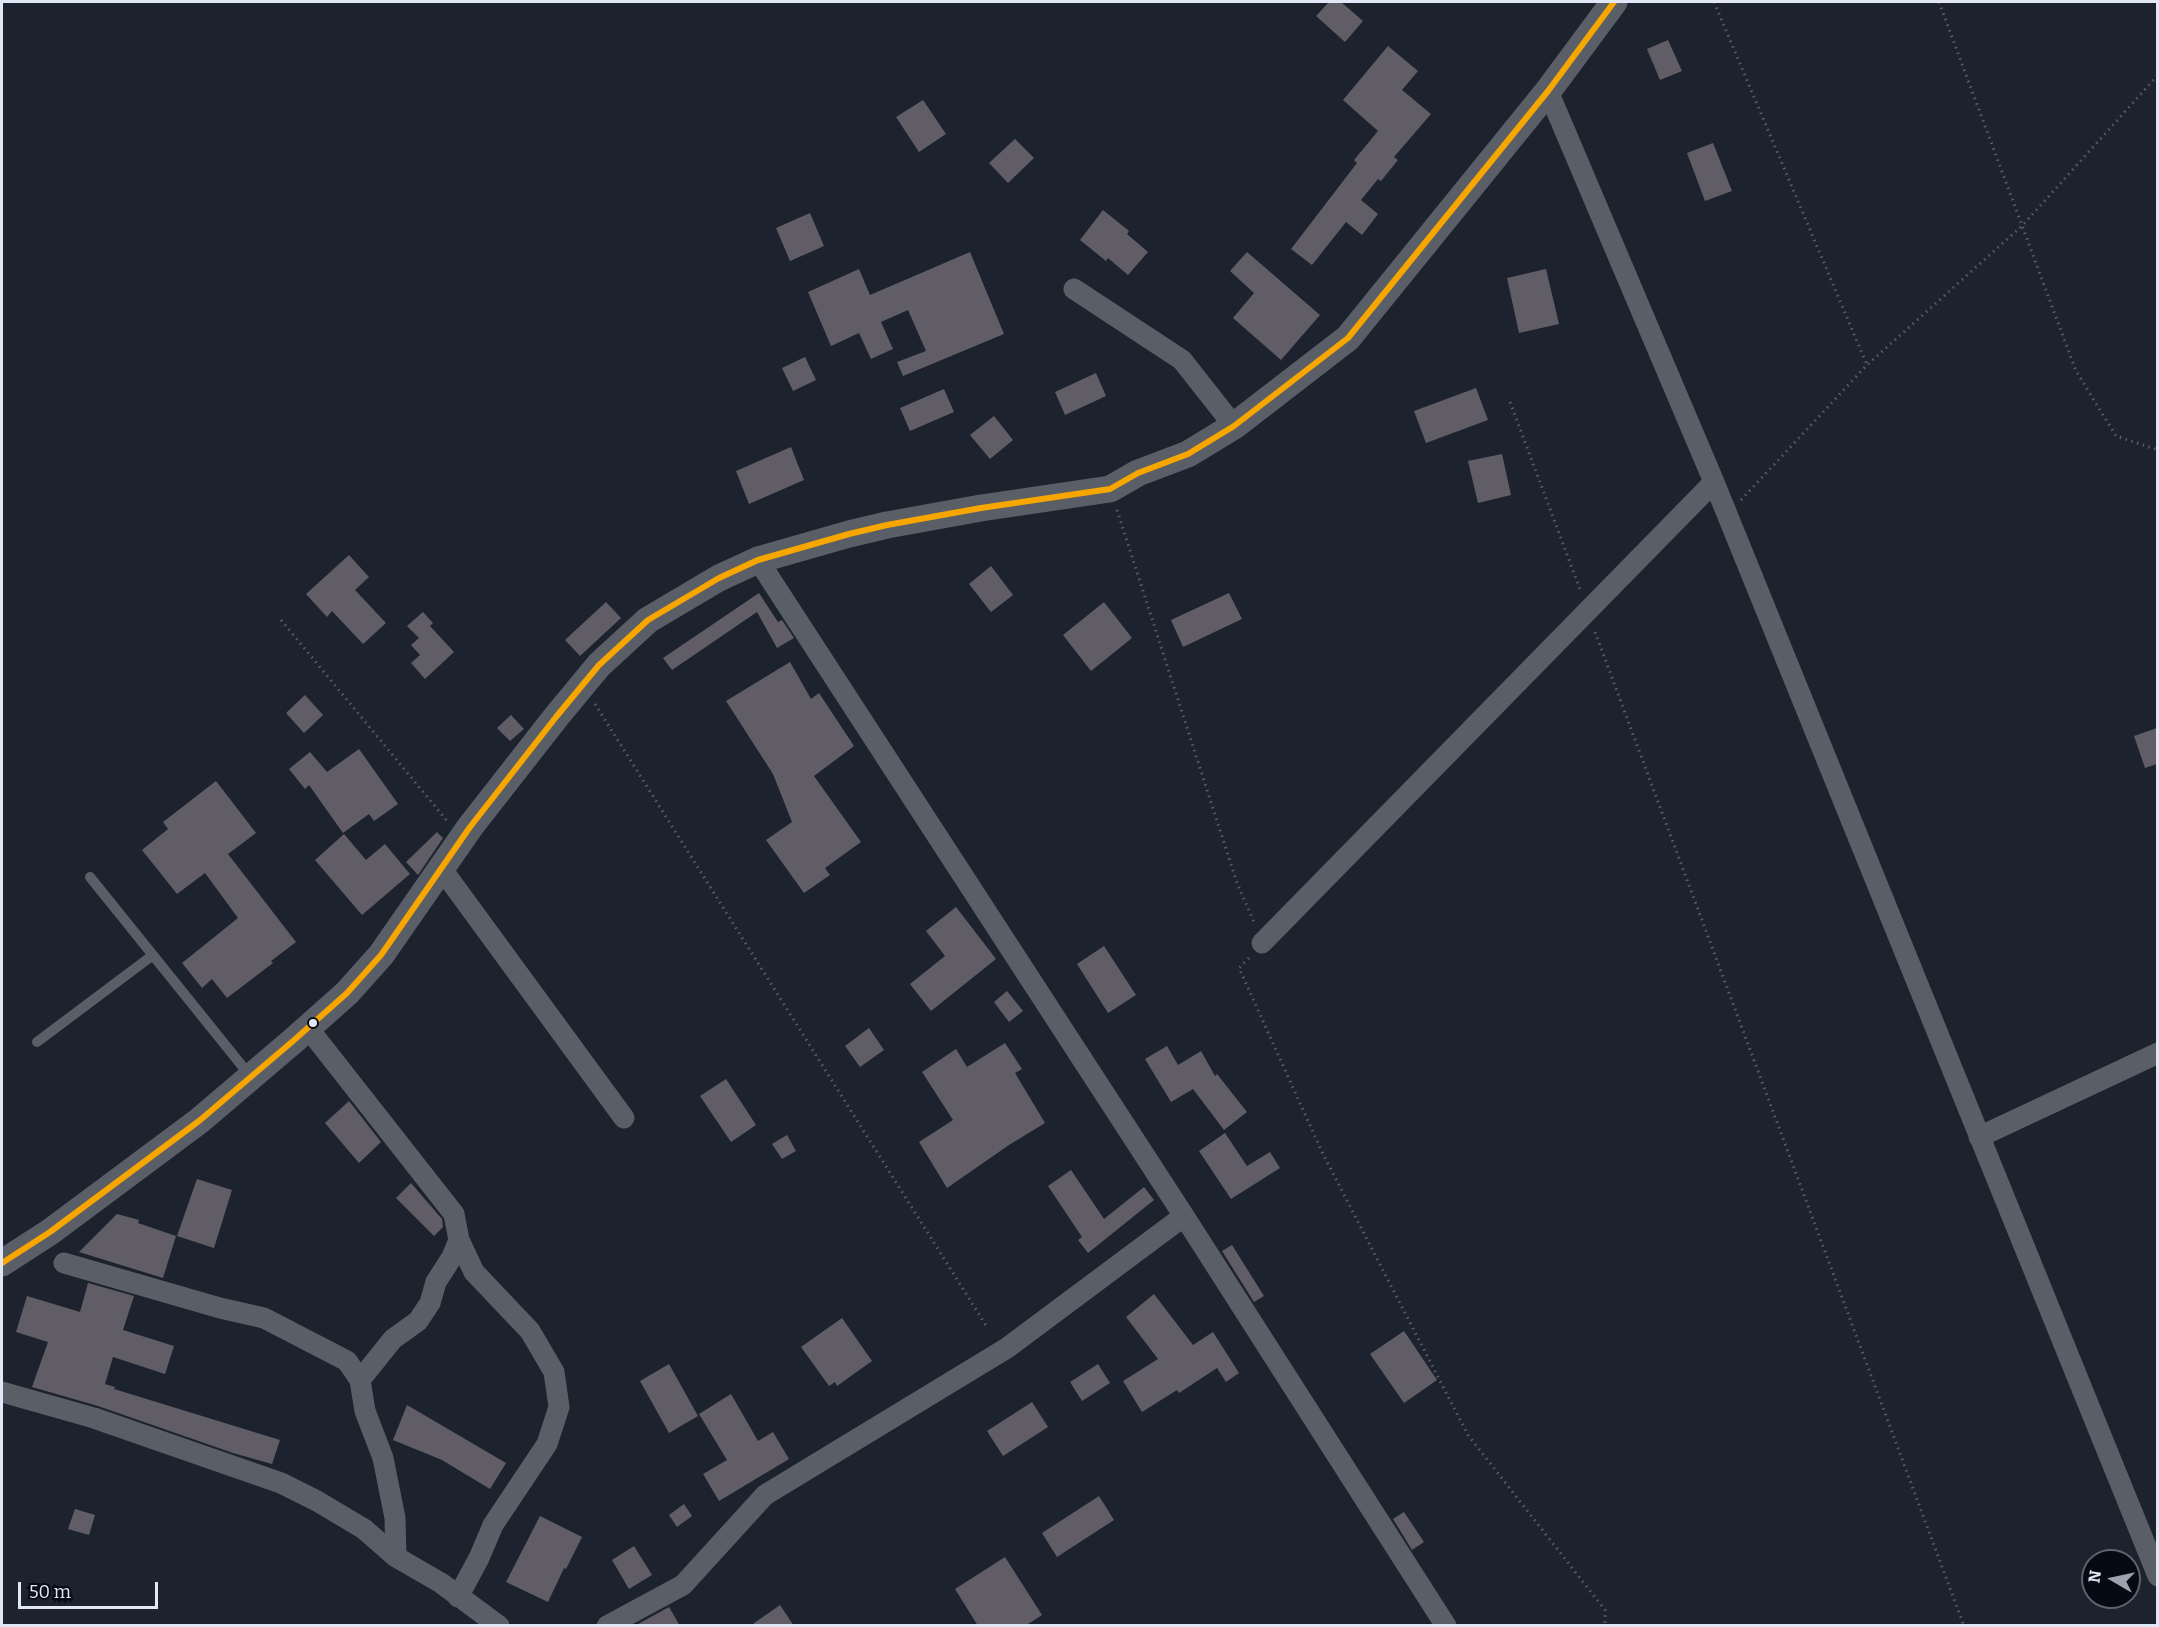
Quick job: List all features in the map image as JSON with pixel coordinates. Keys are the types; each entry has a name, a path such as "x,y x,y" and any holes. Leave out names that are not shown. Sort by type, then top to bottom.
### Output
{"street":[{"path":"2,1263 78,1211 199,1121 347,993 381,955 462,839 583,684 599,665 648,620 711,582 758,560 887,525 981,507 1110,489 1138,473 1188,454 1234,426 1348,338 1548,91 1614,2"},
{"path":"1548,91 1714,482 2157,1576"},
{"path":"1074,289 1182,360 1234,426"},
{"path":"1263,943 1714,482"},
{"path":"758,560 1184,1216 1446,1626"},
{"path":"441,868 624,1118"},
{"path":"308,1028 454,1214 459,1239 474,1272 530,1331 554,1372 559,1407 547,1444 493,1525 479,1558 458,1597"},
{"path":"1979,1137 2157,1053"},
{"path":"607,1626 683,1585 765,1495 1007,1348 1184,1216"},
{"path":"360,1380 393,1339 418,1321 430,1304 436,1282 452,1257 459,1239"},
{"path":"64,1263 219,1308 264,1318 347,1361 360,1380 365,1411 384,1458 395,1518 396,1557"},
{"path":"2,1392 94,1418 281,1483 364,1529 396,1557 441,1582 458,1597 500,1626"}],"lane":[{"path":"90,877 251,1077"},
{"path":"37,1042 153,955"}],"path":[{"path":"1714,2 1867,365"},
{"path":"1939,2 2076,371 2116,436 2157,450"},
{"path":"1727,515 1867,365 2022,226 2157,75"},
{"path":"1510,402 1964,1626"},
{"path":"1110,489 1237,883 1263,943 1239,968 1328,1165 1468,1436 1605,1610 1605,1626"},
{"path":"280,620 462,839"},
{"path":"583,684 987,1327"}],"building":[{"path":"1329,2 1341,2 1363,21 1345,42 1316,16"},
{"path":"1668,40 1682,71 1660,80 1647,49"},
{"path":"1388,46 1418,71 1402,90 1431,114 1394,157 1398,160 1381,181 1378,179 1361,200 1378,214 1362,235 1346,222 1312,265 1291,249 1357,163 1354,160 1378,131 1343,100"},
{"path":"923,100 946,134 919,152 896,117"},
{"path":"1015,139 1034,158 1008,183 989,163"},
{"path":"1713,143 1732,191 1705,201 1687,153"},
{"path":"1103,210 1129,231 1127,234 1148,252 1128,275 1108,258 1106,261 1080,240"},
{"path":"810,213 824,246 790,261 776,228"},
{"path":"970,252 1004,334 903,376 897,362 926,351 908,310 881,322 893,349 871,359 859,333 831,346 808,292 859,269 870,295"},
{"path":"1247,252 1320,315 1281,360 1233,318 1254,293 1230,271"},
{"path":"1546,269 1559,324 1519,333 1507,278"},
{"path":"805,357 816,380 793,391 782,368"},
{"path":"1096,373 1106,396 1065,415 1055,392"},
{"path":"1476,388 1488,420 1426,443 1414,411"},
{"path":"944,389 954,412 910,431 900,408"},
{"path":"994,416 1013,440 990,459 970,435"},
{"path":"791,447 804,480 749,504 736,471"},
{"path":"1502,454 1511,495 1478,503 1468,461"},
{"path":"349,555 369,577 355,590 386,623 363,644 332,611 327,617 306,594"},
{"path":"991,566 1013,595 991,612 969,584"},
{"path":"759,593 778,622 782,620 794,638 777,648 757,612 672,670 663,658"},
{"path":"1229,593 1242,619 1183,647 1171,620"},
{"path":"606,602 621,618 580,656 565,640"},
{"path":"1104,602 1132,638 1091,671 1063,635"},
{"path":"423,612 433,623 430,626 454,652 425,679 411,663 420,655 411,645 419,638 407,626"},
{"path":"790,662 811,699 819,693 854,746 814,776 861,842 825,868 830,875 804,893 766,840 792,822 773,774 726,701"},
{"path":"305,695 323,715 304,733 286,713"},
{"path":"511,715 524,729 510,741 497,728"},
{"path":"2157,728 2157,764 2145,768 2134,736"},
{"path":"359,749 398,804 374,821 369,814 343,833 309,785 305,789 289,769 310,752 327,772"},
{"path":"216,781 256,833 228,854 296,942 271,961 273,963 227,998 212,979 202,988 182,963 238,918 205,873 177,894 142,850 168,829 163,822"},
{"path":"437,832 443,838 418,875 406,862"},
{"path":"344,834 366,860 385,844 410,874 362,915 315,860"},
{"path":"956,907 996,959 931,1011 910,984 945,956 926,931"},
{"path":"1104,946 1136,995 1108,1013 1077,964"},
{"path":"1007,991 1023,1011 1009,1022 994,1002"},
{"path":"869,1028 884,1050 860,1067 845,1046"},
{"path":"1005,1043 1022,1069 1015,1073 1045,1123 947,1188 919,1142 953,1120 922,1072 956,1049 967,1067"},
{"path":"1167,1046 1178,1065 1201,1051 1215,1076 1217,1074 1247,1112 1224,1130 1193,1089 1171,1102 1145,1059"},
{"path":"726,1079 756,1125 731,1142 700,1096"},
{"path":"349,1101 381,1142 359,1163 325,1123"},
{"path":"1225,1133 1247,1166 1270,1152 1280,1168 1231,1199 1199,1151"},
{"path":"787,1135 796,1151 782,1159 772,1144"},
{"path":"1071,1170 1104,1219 1144,1187 1154,1200 1088,1253 1078,1240 1082,1237 1048,1186"},
{"path":"197,1179 232,1190 214,1248 177,1236"},
{"path":"411,1183 442,1219 443,1227 434,1236 396,1198"},
{"path":"117,1214 139,1220 138,1223 176,1236 163,1278 79,1252"},
{"path":"1232,1245 1264,1296 1254,1302 1222,1251"},
{"path":"88,1283 134,1296 123,1330 174,1346 165,1374 113,1357 105,1384 115,1387 114,1389 280,1440 272,1464 233,1453 98,1406 32,1387 48,1342 16,1332 27,1296 80,1312"},
{"path":"1154,1294 1193,1345 1213,1332 1239,1373 1226,1382 1217,1368 1179,1393 1177,1390 1142,1412 1123,1381 1158,1359 1126,1317"},
{"path":"842,1318 872,1361 837,1386 835,1382 829,1386 801,1347"},
{"path":"1404,1331 1437,1380 1404,1403 1370,1354"},
{"path":"669,1364 698,1416 669,1433 640,1381"},
{"path":"1098,1364 1110,1383 1082,1401 1070,1382"},
{"path":"731,1394 758,1441 773,1432 789,1459 719,1501 703,1474 727,1460 699,1414"},
{"path":"1032,1402 1048,1427 1003,1456 987,1431"},
{"path":"407,1405 506,1463 490,1489 442,1460 393,1440"},
{"path":"1099,1496 1114,1520 1057,1557 1042,1533"},
{"path":"684,1504 692,1516 677,1527 669,1515"},
{"path":"75,1509 95,1515 89,1535 68,1529"},
{"path":"1404,1512 1424,1542 1412,1550 1393,1519"},
{"path":"540,1516 582,1537 548,1602 506,1582"},
{"path":"634,1546 652,1575 629,1589 612,1560"},
{"path":"1005,1557 1042,1615 1025,1626 978,1626 955,1589"},
{"path":"780,1605 794,1626 750,1626"},
{"path":"669,1607 680,1626 635,1626 640,1623"}],"transit line":[{"path":"2,1263 50,1232 199,1121 347,993 381,955 470,827 556,717 599,665 648,620 719,578 758,560 887,525 981,508 1110,489 1138,473 1188,454 1234,426 1348,338 1548,91 1614,2"}]}
